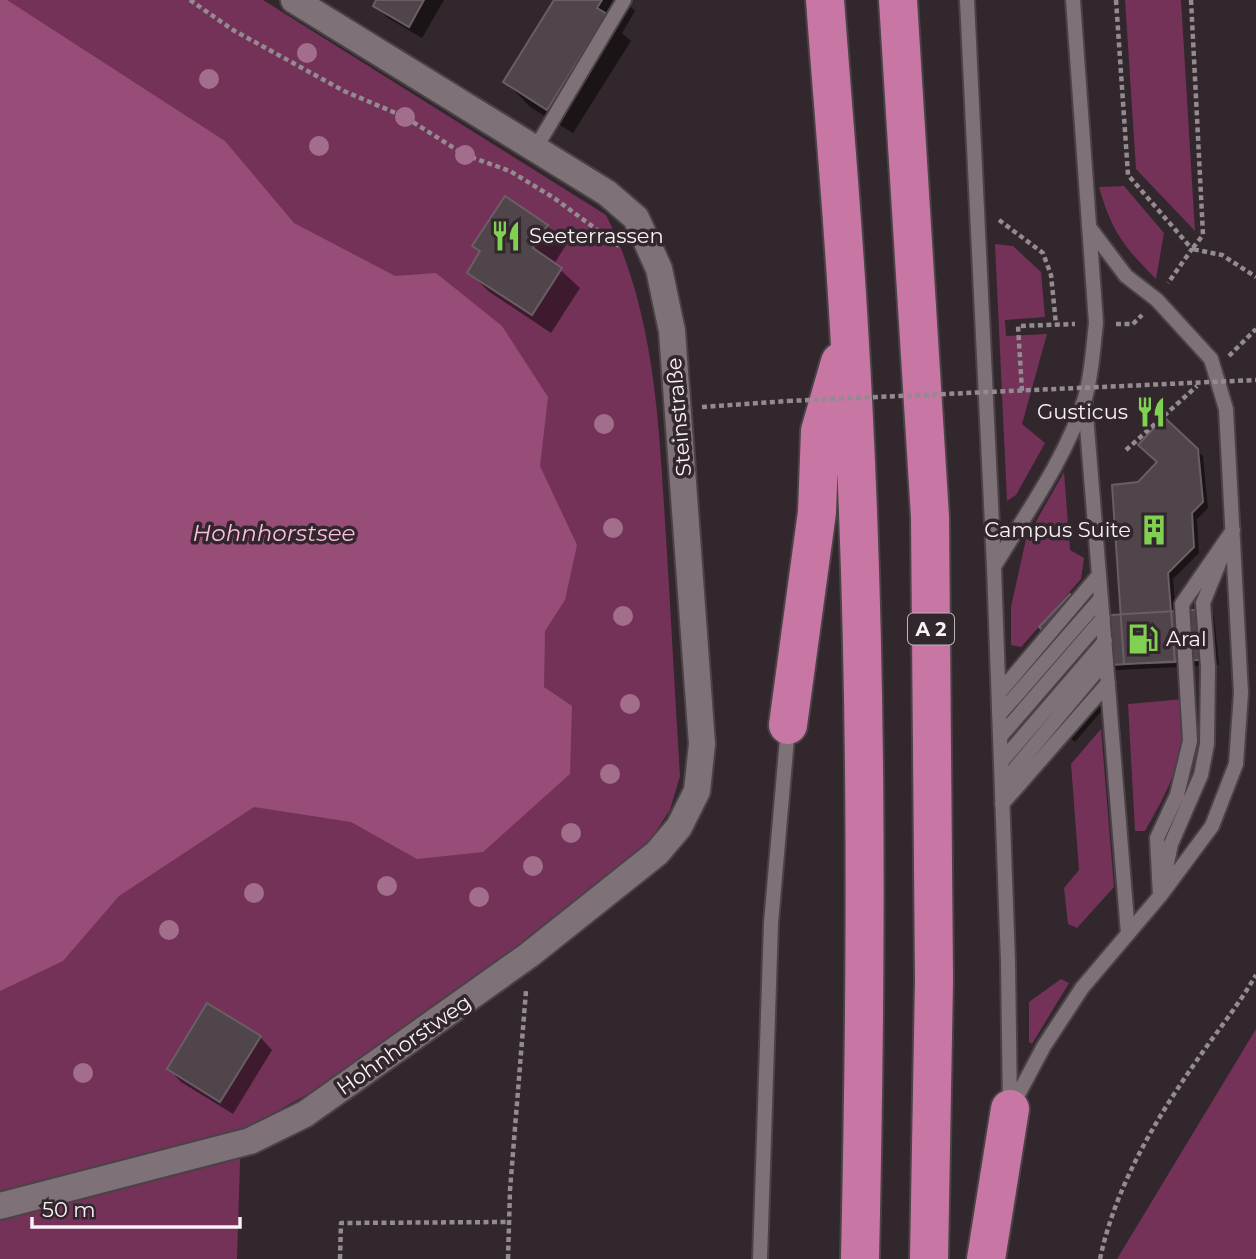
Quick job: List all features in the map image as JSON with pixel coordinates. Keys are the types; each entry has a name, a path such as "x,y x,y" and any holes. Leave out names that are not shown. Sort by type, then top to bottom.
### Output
{"highway":[{"path":"825,0 850,330 861,664 866,999 860,1259"},
{"name":"A 2","path":"898,0 930,517 934,980 929,1259"},
{"path":"788,725 817,512 820,431 850,330"},
{"path":"986,1259 1010,1109"}],"street":[{"name":"Steinstraße","path":"293,0 328,9 535,149 607,193 636,218 660,275 672,331 680,408 702,744"},
{"name":"Hohnhorstweg","path":"2,1203 250,1141 305,1114 528,955 657,853 679,827 697,791 702,744"}],"lane":[{"path":"535,149 624,0"},
{"path":"967,0 999,693 1010,1109"},
{"path":"994,567 1059,457 1084,398 1096,323 1073,0"},
{"path":"1010,1109 1044,1046 1082,988 1160,896 1212,826 1236,764 1241,693 1226,409 1214,370 1203,351 1157,300 1125,276 1090,227"},
{"path":"1084,398 1128,934"},
{"path":"1160,896 1171,844 1192,801 1203,765 1209,707 1203,603 1233,530"},
{"path":"1160,896 1157,838 1177,794 1190,741 1182,604 1233,530"},
{"path":"999,693 1099,575"},
{"path":"999,715 1101,597"},
{"path":"1000,737 1103,618"},
{"path":"1000,762 1105,640"},
{"path":"1002,784 1106,660"},
{"path":"1002,804 1108,683"},
{"path":"760,1259 771,923 788,725"}],"path":[{"path":"190,0 233,30 344,91 405,117 465,155 510,171 554,198 660,275"},
{"path":"1116,0 1128,175 1192,249 1222,255 1256,277"},
{"path":"1167,284 1203,235 1191,0"},
{"path":"979,216 996,218 1043,253 1051,275 1056,324"},
{"path":"1112,324 1133,324 1148,310"},
{"path":"1023,391 1018,326 1079,323"},
{"path":"1126,450 1256,329"},
{"path":"680,408 1256,380"},
{"path":"508,1259 508,1223 528,955"},
{"path":"1100,1259 1109,1219 1144,1144 1193,1065 1256,975"},
{"path":"340,1259 341,1223 508,1223"}],"shaded area":[{"path":"0,0 263,0 606,215 623,253 645,332 661,455 680,776 670,810 650,840 540,929 355,1068 241,1131 237,1259 0,1259"},
{"path":"1125,0 1181,0 1195,231 1136,169"},
{"path":"1124,186 1164,233 1156,279 1120,238 1099,187"},
{"path":"995,244 1013,246 1041,272 1045,317 1005,320 1006,336 1047,334 1022,424 1045,443 1016,495 1007,501"},
{"path":"1064,472 1070,550 1084,558 1081,579 1021,647 1011,645 1011,607 1026,539"},
{"path":"1184,699 1182,738 1170,783 1145,831 1135,831 1128,704"},
{"path":"1101,729 1114,887 1077,928 1068,924 1064,888 1079,870 1071,764"},
{"path":"1061,979 1069,983 1032,1044 1029,1042 1029,1002"},
{"path":"1256,1029 1256,1259 1117,1259"}],"water":[{"name":"Hohnhorstsee","path":"0,0 7,0 225,141 294,223 395,276 436,273 502,326 548,397 540,466 577,545 565,600 545,631 544,687 572,706 570,774 483,852 417,859 351,822 254,807 119,896 63,961 0,991"}],"building":[{"path":"376,0 424,0 409,27 373,6"},
{"path":"554,0 602,0 597,8 607,14 547,110 503,82"},
{"path":"505,196 548,225 533,248 562,268 532,315 467,273 480,251 472,246"},
{"name":"Campus Suite","path":"1164,417 1198,449 1203,502 1192,513 1194,547 1168,573 1175,662 1124,664 1112,485 1138,482 1157,462 1138,445"},
{"path":"1070,594 1094,616 1209,609 1214,659 1093,666 1066,695 1040,673 1063,649 1039,627"},
{"path":"207,1003 261,1036 220,1102 167,1069"}],"place":[{"name":"Seeterrassen","path":"506,236"},
{"name":"Gusticus","path":"1151,412"},
{"name":"Campus Suite","path":"1154,530"},
{"name":"Aral","path":"1143,639"}]}
